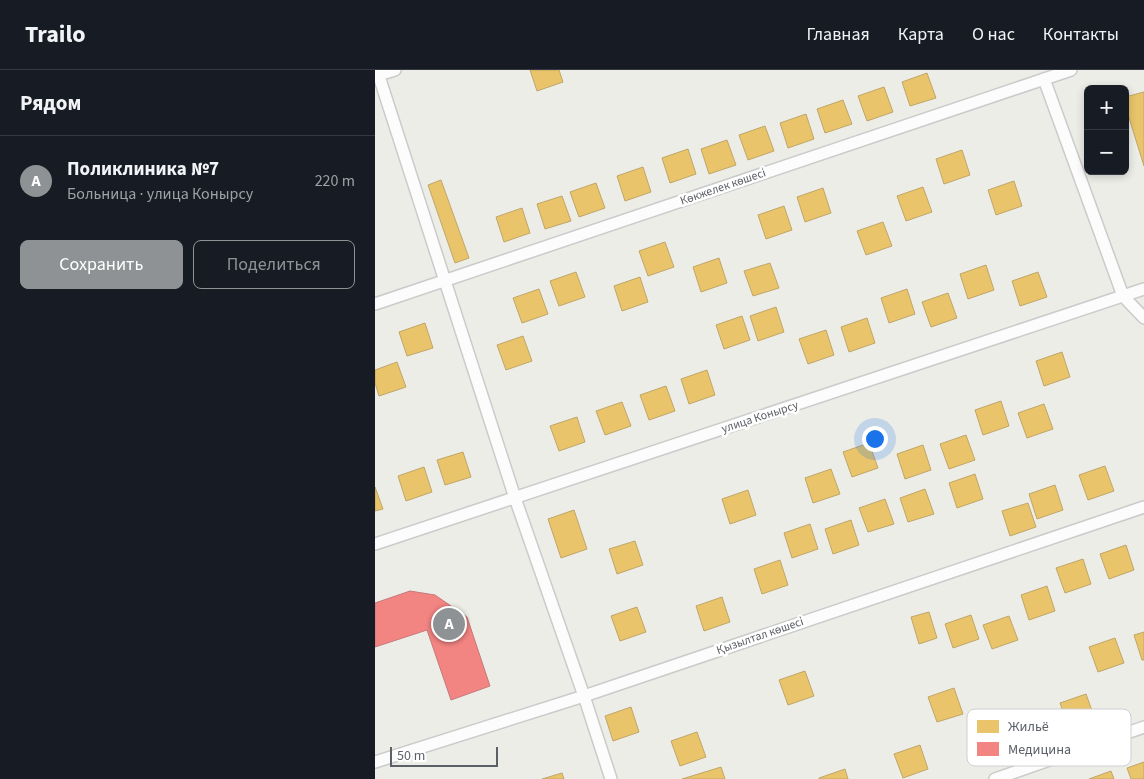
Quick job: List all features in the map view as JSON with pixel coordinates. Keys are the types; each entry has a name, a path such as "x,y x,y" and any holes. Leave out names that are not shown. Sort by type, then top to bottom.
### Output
{"street":[{"path":"395,70 377,74 515,498 585,696 611,779"},
{"name":"Көкжелек көшесі","path":"375,304 1071,70"},
{"path":"1044,79 1123,296 1144,318"},
{"name":"улица Конырсу","path":"375,544 1144,289"},
{"name":"Қызылтал көшесі","path":"375,762 585,696 1144,507"},
{"path":"1131,732 1144,727"},
{"path":"995,779 1032,766"}],"building: Жильё":[{"path":"530,70 559,70 563,82 537,91"},
{"path":"927,73 936,98 910,106 902,82"},
{"path":"884,87 893,112 867,121 858,96"},
{"path":"1144,92 1144,166 1129,118 1129,96"},
{"path":"843,100 852,124 825,133 817,109"},
{"path":"806,114 814,139 788,148 780,123"},
{"path":"765,126 774,151 748,160 739,135"},
{"path":"727,140 736,165 709,174 701,149"},
{"path":"688,149 696,174 670,183 662,158"},
{"path":"962,150 970,175 944,184 936,159"},
{"path":"643,167 651,192 625,201 617,176"},
{"path":"441,180 469,258 455,263 428,185"},
{"path":"1014,181 1022,206 996,215 988,190"},
{"path":"596,183 605,208 579,217 570,192"},
{"path":"923,187 932,212 906,221 897,196"},
{"path":"823,188 831,213 805,222 797,197"},
{"path":"562,196 571,221 545,229 537,204"},
{"path":"784,206 792,230 766,239 758,215"},
{"path":"522,208 530,233 504,242 496,217"},
{"path":"883,222 892,246 866,255 857,231"},
{"path":"665,242 674,267 648,276 639,251"},
{"path":"719,258 727,283 701,292 693,267"},
{"path":"770,263 779,288 753,296 744,271"},
{"path":"986,265 994,290 968,299 960,274"},
{"path":"576,272 585,297 559,306 550,281"},
{"path":"1038,272 1047,297 1020,306 1012,281"},
{"path":"640,277 648,302 622,311 614,286"},
{"path":"539,289 548,314 522,323 513,298"},
{"path":"907,289 915,314 889,323 881,298"},
{"path":"948,293 957,318 931,327 922,302"},
{"path":"776,307 784,332 758,341 750,316"},
{"path":"742,316 750,340 724,349 716,325"},
{"path":"867,318 875,343 849,352 841,327"},
{"path":"425,323 433,348 407,356 399,332"},
{"path":"826,330 834,355 808,364 799,339"},
{"path":"523,336 532,361 506,370 497,345"},
{"path":"1062,352 1070,377 1044,386 1036,361"},
{"path":"397,362 406,387 379,396 375,383 375,370"},
{"path":"707,370 715,395 689,404 681,379"},
{"path":"666,386 675,411 649,420 640,395"},
{"path":"1001,401 1009,426 983,435 975,410"},
{"path":"622,402 631,426 605,435 596,411"},
{"path":"1044,404 1053,429 1027,438 1018,413"},
{"path":"577,417 585,442 559,451 550,426"},
{"path":"966,435 975,460 949,469 940,444"},
{"path":"869,443 878,468 852,477 843,452"},
{"path":"923,445 931,470 905,479 897,454"},
{"path":"463,452 471,477 445,485 437,460"},
{"path":"1105,466 1114,491 1088,500 1079,475"},
{"path":"424,467 432,492 406,501 398,476"},
{"path":"831,469 840,494 813,503 805,478"},
{"path":"975,474 983,499 957,508 949,483"},
{"path":"1055,485 1063,510 1037,519 1029,494"},
{"path":"375,487 383,509 375,511"},
{"path":"925,489 934,514 908,522 900,498"},
{"path":"748,490 756,515 730,524 722,499"},
{"path":"885,499 894,524 868,532 859,508"},
{"path":"1028,503 1036,527 1010,536 1002,511"},
{"path":"574,510 587,549 561,558 548,519"},
{"path":"851,520 859,545 833,554 825,529"},
{"path":"810,524 818,549 792,558 784,533"},
{"path":"635,541 643,565 617,574 609,549"},
{"path":"1126,545 1134,570 1109,579 1100,554"},
{"path":"1083,559 1091,584 1065,593 1056,568"},
{"path":"780,560 788,585 762,594 754,569"},
{"path":"1047,586 1055,611 1029,620 1021,595"},
{"path":"722,597 730,622 704,631 696,606"},
{"path":"637,607 646,632 620,641 611,616"},
{"path":"929,612 937,638 919,644 911,617"},
{"path":"971,615 979,639 953,648 945,624"},
{"path":"1009,616 1018,640 992,649 983,625"},
{"path":"1144,632 1144,660 1142,660 1134,635"},
{"path":"1115,638 1124,663 1098,672 1089,647"},
{"path":"805,671 814,696 788,705 779,680"},
{"path":"954,688 963,714 937,722 928,697"},
{"path":"1086,694 1091,709 1062,709 1060,703"},
{"path":"631,707 639,732 613,741 605,716"},
{"path":"697,732 706,757 680,766 671,741"},
{"path":"920,745 928,769 903,778 894,754"},
{"path":"1144,762 1144,779 1131,779 1127,768"},
{"path":"721,767 725,779 682,779"},
{"path":"845,769 848,779 819,779 819,778"},
{"path":"1111,771 1114,779 1089,779"},
{"path":"562,773 564,779 542,779"}],"building: Медицина":[{"path":"410,591 435,595 467,617 490,686 451,700 427,630 375,647 375,603"}],"place":[{"name":"Поликлиника №7","path":"449,624"}]}
